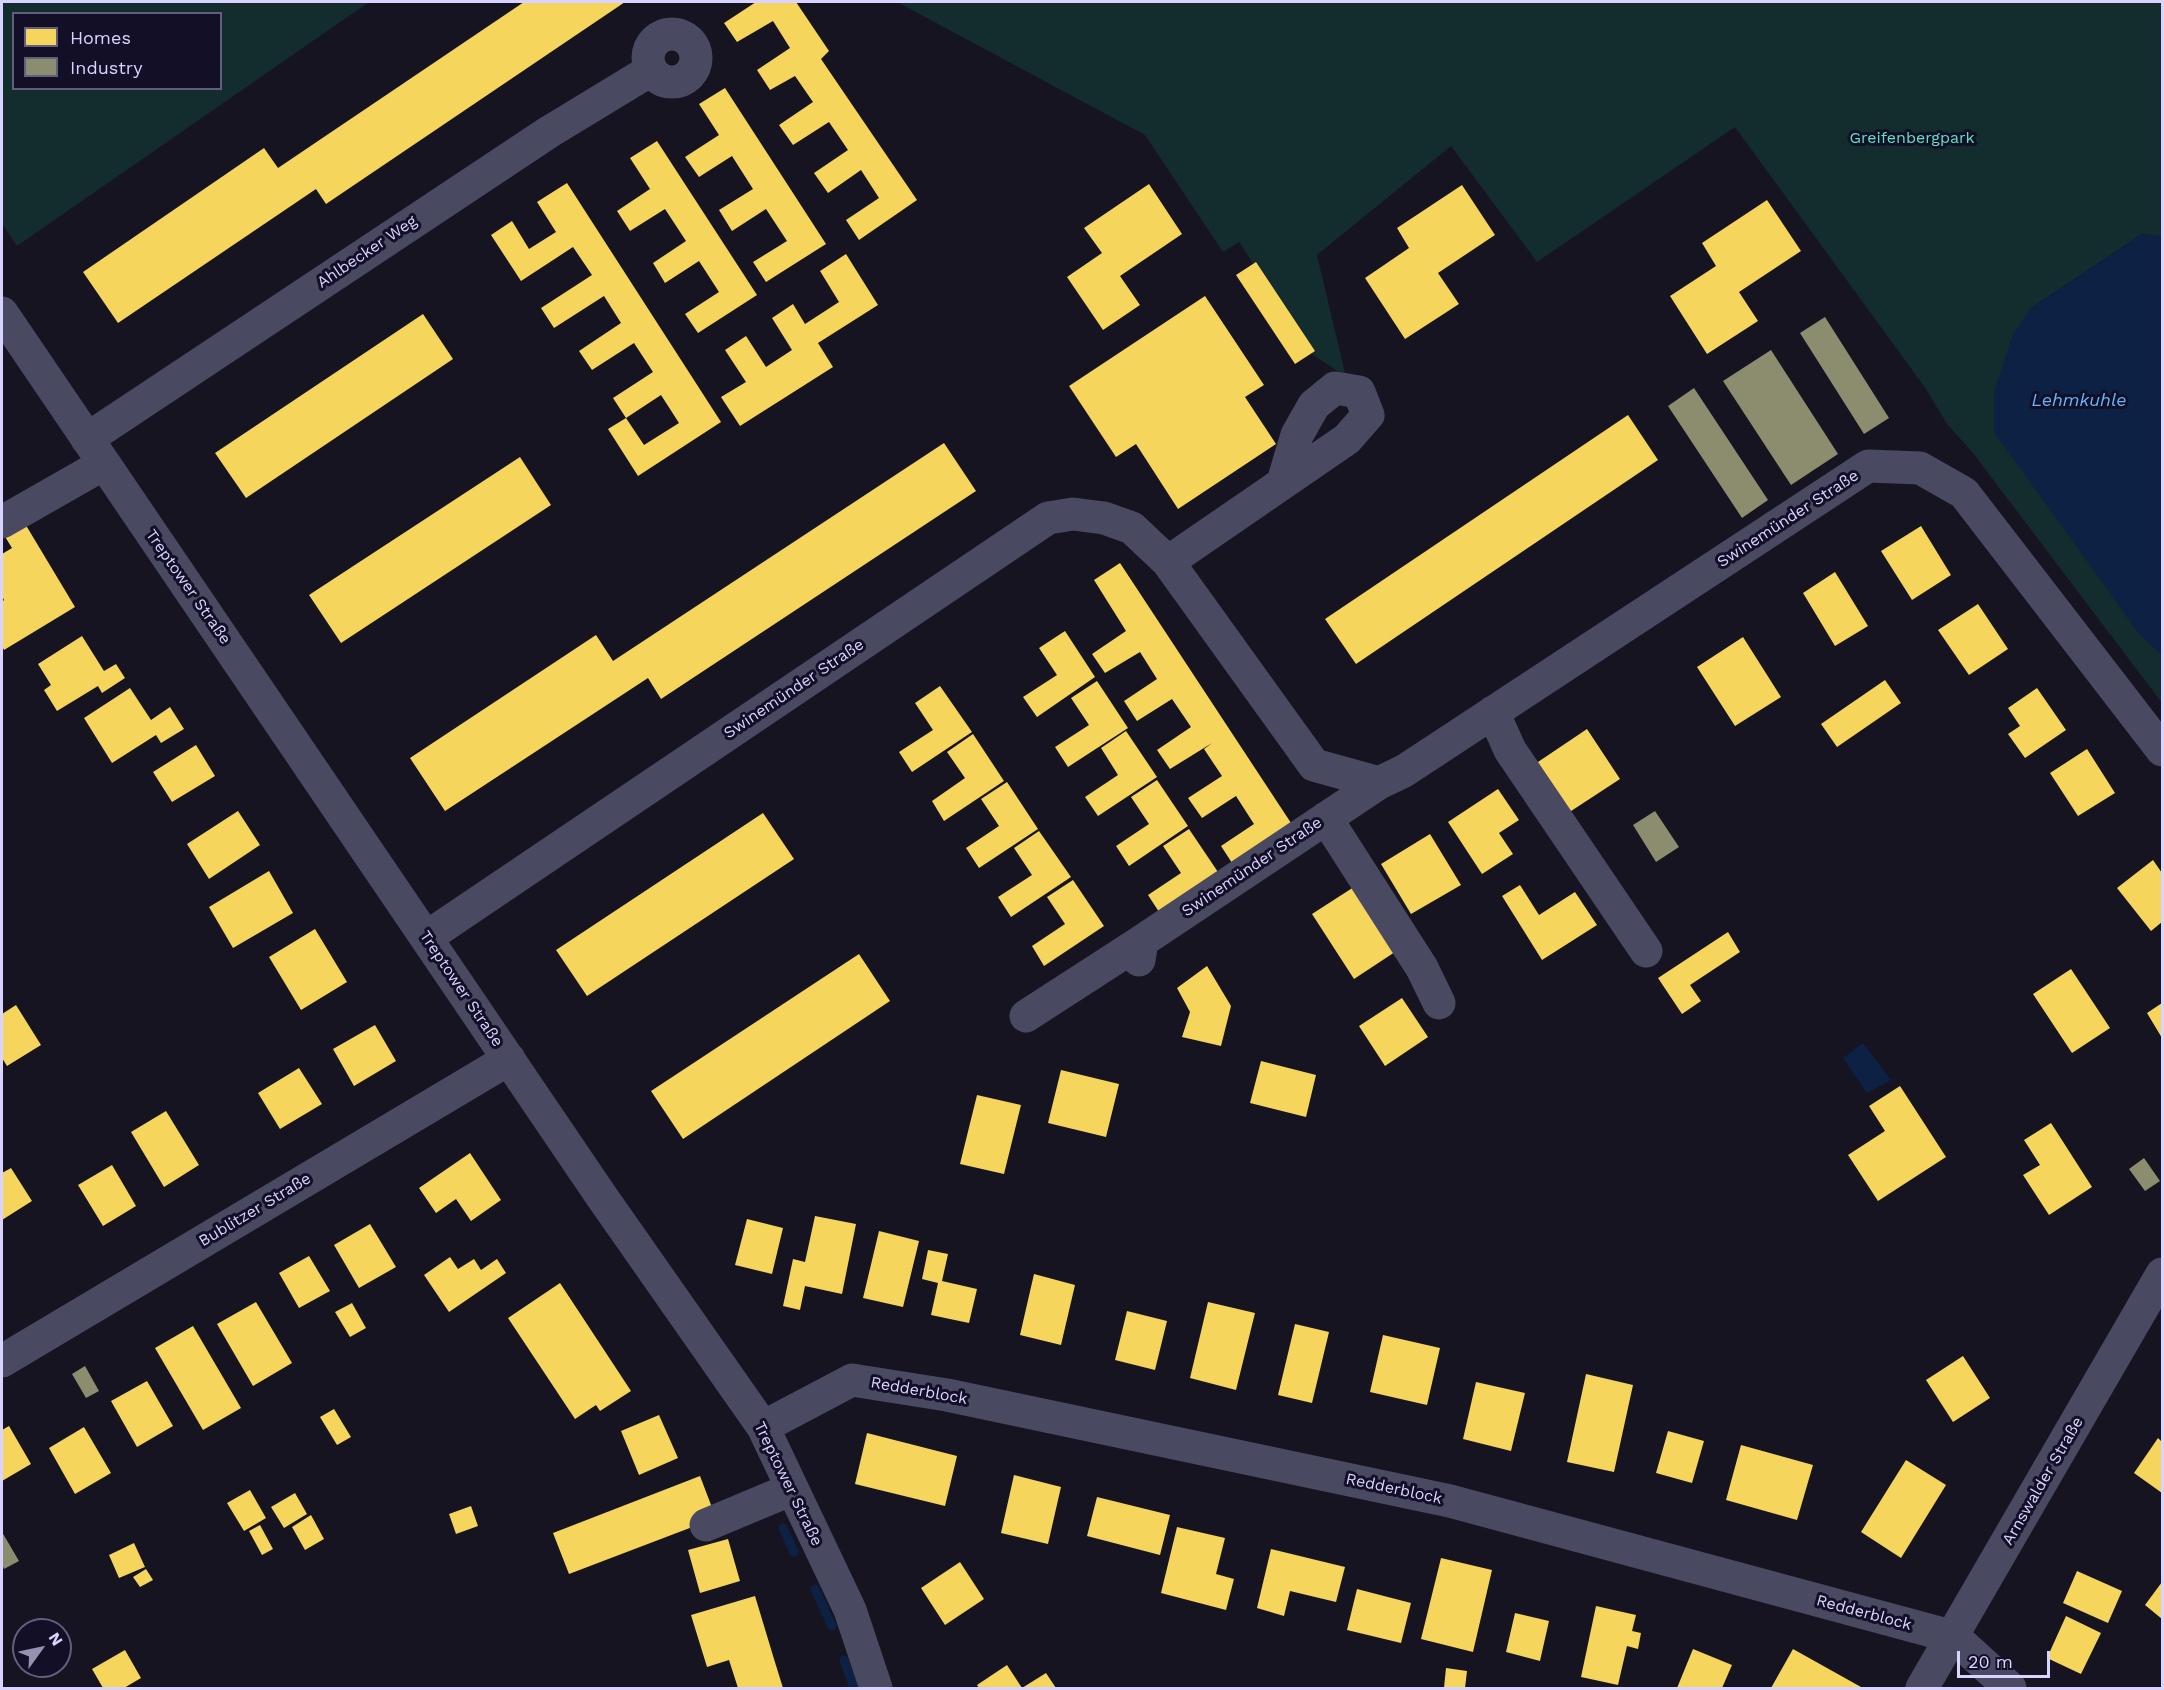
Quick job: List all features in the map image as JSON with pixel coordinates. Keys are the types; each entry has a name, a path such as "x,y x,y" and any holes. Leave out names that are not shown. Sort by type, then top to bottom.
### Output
{"street":[{"name":"Ahlbecker Weg","path":"2,522 94,452 539,138 651,70"},
{"name":"Treptower Straße","path":"4,321 762,1427 850,1610 876,1689"},
{"name":"Swinemünder Straße","path":"1026,1016 1141,950 1379,783 1404,771 1868,466 1920,468 1964,493 2163,750"},
{"path":"1168,562 1283,482"},
{"name":"Swinemünder Straße","path":"426,937 1048,518 1073,514 1104,518 1132,528 1168,562 1314,765 1379,783"},
{"path":"1493,712 1510,750 1646,951"},
{"path":"1326,819 1411,949 1439,1003"},
{"name":"Bublitzer Straße","path":"2,1361 508,1059"},
{"name":"Arnswalder Straße","path":"1922,1689 2163,1274"},
{"name":"Redderblock","path":"762,1427 852,1380 947,1395 1450,1501 1953,1637 2010,1689"},
{"path":"706,1525 792,1489"}],"green space":[{"path":"2,2 369,2 17,246 2,224"},
{"name":"Greifenbergpark","path":"897,2 2162,2 2162,237 2142,234 2031,308 2081,550 2138,632 2162,655 2162,703 1973,453 1947,424 1926,389 1735,127 1537,262 1451,146 1317,255 1346,377 1312,354 1239,242 1223,252 1145,135"}],"water":[{"name":"Lehmkuhle","path":"2142,234 2162,237 2162,655 2138,632 1994,432 1994,392 2013,334 2031,308"},
{"path":"1863,1043 1891,1080 1867,1093 1843,1058"}],"building: Homes":[{"path":"524,2 625,2 326,204 316,189 118,323 83,272 264,148 278,168"},
{"path":"756,2 796,2 829,51 821,59 917,200 859,240 846,220 879,198 861,170 828,193 814,173 848,150 829,122 793,145 779,125 813,102 795,76 770,90 757,70 790,48 773,21 737,42 724,23"},
{"path":"725,88 826,244 766,282 753,262 787,241 766,209 732,231 719,210 753,189 732,156 699,177 685,157 719,135 699,104"},
{"path":"657,141 757,295 698,333 685,314 719,292 699,261 665,283 653,263 686,241 665,209 630,231 617,211 650,189 630,158"},
{"path":"567,183 721,422 638,476 608,429 626,418 613,398 653,372 634,343 592,370 579,351 621,323 604,296 554,328 541,308 592,275 573,247 521,281 491,235 512,221 529,249 556,232 537,202","holes":["661,395 679,423 644,445 626,418"]},
{"path":"1149,184 1182,234 1120,276 1140,305 1103,330 1067,277 1102,253 1084,228"},
{"path":"1462,185 1495,235 1438,273 1459,304 1405,339 1365,278 1409,248 1397,228"},
{"path":"1767,200 1801,251 1739,292 1758,321 1707,354 1670,296 1716,266 1702,243"},
{"path":"846,254 878,305 818,343 833,367 740,426 721,397 746,382 725,350 746,336 766,367 792,350 772,318 793,304 805,324 839,302 820,271"},
{"path":"1256,262 1315,351 1295,364 1236,275"},
{"path":"1205,296 1264,385 1245,397 1276,444 1178,509 1136,444 1116,457 1069,386"},
{"path":"423,314 453,359 246,498 215,453"},
{"path":"1628,415 1658,460 1356,664 1325,619"},
{"path":"944,443 976,491 661,699 648,678 445,811 410,758 596,635 613,661"},
{"path":"520,457 551,505 341,643 309,595"},
{"path":"24,522 75,607 4,650 2,646 2,602 4,600 2,596 2,554 12,548 4,535"},
{"path":"1921,526 1951,575 1912,600 1881,551"},
{"path":"1120,563 1293,826 1234,866 1221,846 1254,824 1236,796 1202,818 1188,798 1222,776 1204,749 1212,743 1170,769 1157,750 1191,727 1172,699 1137,721 1124,701 1157,679 1140,652 1105,673 1092,654 1126,631 1094,580"},
{"path":"1835,572 1868,626 1835,646 1803,593"},
{"path":"1978,604 2008,649 1969,675 1938,630"},
{"path":"1065,631 1095,677 1037,717 1023,697 1057,675 1039,648"},
{"path":"82,636 104,671 116,664 125,678 102,693 98,686 57,711 44,690 51,685 38,664"},
{"path":"1743,637 1781,697 1735,726 1697,667"},
{"path":"1885,680 1901,703 1837,747 1821,724"},
{"path":"1097,681 1128,728 1068,767 1055,747 1089,725 1071,698"},
{"path":"940,686 972,732 912,772 899,752 933,730 915,703"},
{"path":"130,688 151,720 170,707 184,729 161,743 156,735 112,763 84,718"},
{"path":"2037,688 2066,730 2025,758 2008,734 2020,726 2008,708"},
{"path":"1587,729 1620,779 1565,815 1532,766"},
{"path":"1126,731 1157,777 1098,816 1085,797 1118,775 1101,748"},
{"path":"973,734 1004,781 944,821 932,801 965,778 947,752"},
{"path":"196,745 215,776 172,802 153,772"},
{"path":"2087,749 2115,793 2078,816 2050,773"},
{"path":"1157,780 1188,826 1129,866 1116,846 1149,824 1131,797"},
{"path":"1007,782 1038,829 979,868 966,848 999,826 981,799"},
{"path":"1498,789 1519,820 1499,833 1513,854 1482,874 1448,822"},
{"path":"238,811 260,845 209,879 187,844"},
{"path":"763,813 794,859 587,996 556,950"},
{"path":"1189,829 1220,875 1161,915 1148,895 1181,873 1163,846"},
{"path":"1039,831 1071,877 1011,917 998,897 1032,875 1014,848"},
{"path":"1430,834 1461,885 1411,914 1381,864"},
{"path":"2153,860 2162,873 2162,922 2151,931 2117,888"},
{"path":"269,871 293,913 233,948 209,907"},
{"path":"1073,880 1104,926 1044,966 1032,946 1065,924 1047,897"},
{"path":"1357,885 1398,950 1354,979 1312,914"},
{"path":"1520,885 1539,915 1575,892 1597,925 1542,960 1502,896"},
{"path":"315,929 347,982 301,1010 269,957"},
{"path":"1728,932 1740,952 1690,985 1701,1001 1682,1014 1658,978"},
{"path":"859,954 890,1001 683,1139 651,1091"},
{"path":"1207,966 1231,1006 1221,1046 1182,1037 1190,1012 1177,988"},
{"path":"2071,969 2110,1028 2072,1053 2033,994"},
{"path":"1402,998 1428,1037 1385,1066 1359,1026"},
{"path":"2162,1003 2162,1038 2147,1013"},
{"path":"16,1005 41,1045 7,1066 2,1058 2,1014"},
{"path":"375,1025 396,1061 354,1086 333,1049"},
{"path":"1261,1061 1316,1075 1306,1117 1250,1103"},
{"path":"299,1068 322,1104 280,1129 258,1093"},
{"path":"1061,1070 1119,1084 1106,1137 1048,1123"},
{"path":"1900,1086 1946,1157 1878,1201 1848,1155 1885,1131 1869,1106"},
{"path":"977,1095 1021,1105 1004,1174 960,1164"},
{"path":"166,1111 199,1165 164,1187 131,1132"},
{"path":"2051,1123 2092,1187 2049,1215 2023,1175 2040,1165 2024,1140"},
{"path":"470,1153 501,1200 471,1221 456,1199 436,1213 419,1188"},
{"path":"112,1165 136,1206 103,1226 78,1185"},
{"path":"11,1168 32,1201 2,1220 2,1173"},
{"path":"815,1216 856,1224 842,1294 805,1286 800,1310 783,1306 793,1259 805,1262"},
{"path":"747,1219 783,1228 772,1274 735,1265"},
{"path":"370,1224 396,1267 359,1288 334,1245"},
{"path":"879,1231 919,1241 903,1307 863,1298"},
{"path":"928,1250 948,1254 942,1281 977,1289 969,1323 931,1315 938,1283 922,1279"},
{"path":"309,1256 330,1291 299,1308 279,1273"},
{"path":"450,1257 458,1269 474,1259 481,1270 497,1259 506,1273 449,1312 424,1275"},
{"path":"1034,1274 1075,1285 1061,1345 1020,1335"},
{"path":"560,1283 631,1391 600,1411 596,1405 575,1419 508,1318"},
{"path":"256,1302 292,1363 253,1386 217,1324"},
{"path":"1208,1302 1255,1313 1236,1390 1190,1378"},
{"path":"352,1303 366,1328 350,1337 335,1312"},
{"path":"1127,1311 1167,1321 1155,1370 1115,1360"},
{"path":"1295,1324 1329,1332 1312,1403 1278,1395"},
{"path":"193,1326 241,1408 203,1430 155,1348"},
{"path":"1383,1335 1440,1348 1427,1405 1370,1392"},
{"path":"1963,1356 1990,1398 1953,1422 1926,1380"},
{"path":"1586,1374 1633,1385 1614,1472 1567,1462"},
{"path":"147,1381 173,1426 137,1447 111,1401"},
{"path":"1476,1382 1525,1393 1511,1451 1463,1439"},
{"path":"334,1409 351,1437 337,1445 320,1417"},
{"path":"659,1415 678,1458 639,1475 621,1431"},
{"path":"9,1426 31,1464 2,1481 2,1430"},
{"path":"84,1427 111,1473 75,1494 49,1448"},
{"path":"1668,1431 1704,1441 1692,1483 1656,1473"},
{"path":"867,1433 957,1456 945,1506 855,1484"},
{"path":"2158,1438 2162,1442 2162,1493 2134,1473"},
{"path":"1741,1445 1813,1465 1797,1520 1726,1500"},
{"path":"1906,1460 1946,1485 1901,1558 1861,1532"},
{"path":"1014,1475 1061,1487 1048,1544 1001,1533"},
{"path":"700,1476 716,1518 569,1574 553,1533"},
{"path":"250,1490 266,1518 244,1531 227,1503"},
{"path":"295,1493 307,1514 284,1528 271,1507"},
{"path":"1097,1497 1170,1515 1160,1555 1087,1536"},
{"path":"471,1506 478,1526 456,1534 449,1514"},
{"path":"311,1515 324,1539 305,1550 292,1527"},
{"path":"260,1525 273,1549 262,1555 249,1531"},
{"path":"1177,1527 1225,1538 1216,1574 1234,1579 1226,1610 1161,1593"},
{"path":"728,1539 740,1581 700,1593 688,1550"},
{"path":"134,1543 145,1567 119,1578 109,1555"},
{"path":"1271,1549 1345,1567 1336,1602 1290,1591 1284,1616 1257,1608"},
{"path":"1441,1558 1492,1570 1473,1652 1421,1639"},
{"path":"960,1562 984,1599 945,1625 921,1588"},
{"path":"146,1569 153,1580 140,1587 133,1577"},
{"path":"2077,1571 2122,1591 2108,1623 2063,1603"},
{"path":"2162,1582 2162,1619 2145,1605"},
{"path":"1357,1589 1411,1603 1401,1643 1347,1630"},
{"path":"755,1596 783,1688 738,1688 729,1660 707,1667 691,1615"},
{"path":"1596,1606 1636,1615 1632,1631 1641,1633 1638,1649 1627,1646 1618,1685 1581,1677"},
{"path":"1515,1613 1549,1621 1540,1661 1506,1652"},
{"path":"2066,1616 2101,1633 2081,1674 2047,1658"},
{"path":"1693,1649 1732,1665 1722,1688 1677,1688"},
{"path":"1793,1649 1861,1687 1771,1688"},
{"path":"125,1650 141,1678 124,1688 103,1688 92,1669"},
{"path":"1007,1665 1022,1688 979,1688 977,1685"},
{"path":"1446,1668 1467,1671 1465,1688 1444,1688"},
{"path":"1046,1673 1056,1688 1022,1688"}],"building: Industry":[{"path":"1825,317 1889,418 1864,434 1800,333"},
{"path":"1771,350 1838,454 1791,485 1723,381"},
{"path":"1694,388 1768,500 1742,518 1668,406"},
{"path":"1655,811 1679,847 1656,862 1633,825"},
{"path":"2144,1158 2160,1181 2145,1191 2129,1169"},
{"path":"85,1366 99,1391 86,1398 72,1374"},
{"path":"2,1532 19,1561 4,1569 2,1564"}],"waterway":[{"path":"783,1528 794,1552"},
{"path":"815,1589 832,1626"},
{"path":"844,1660 854,1688"}]}
